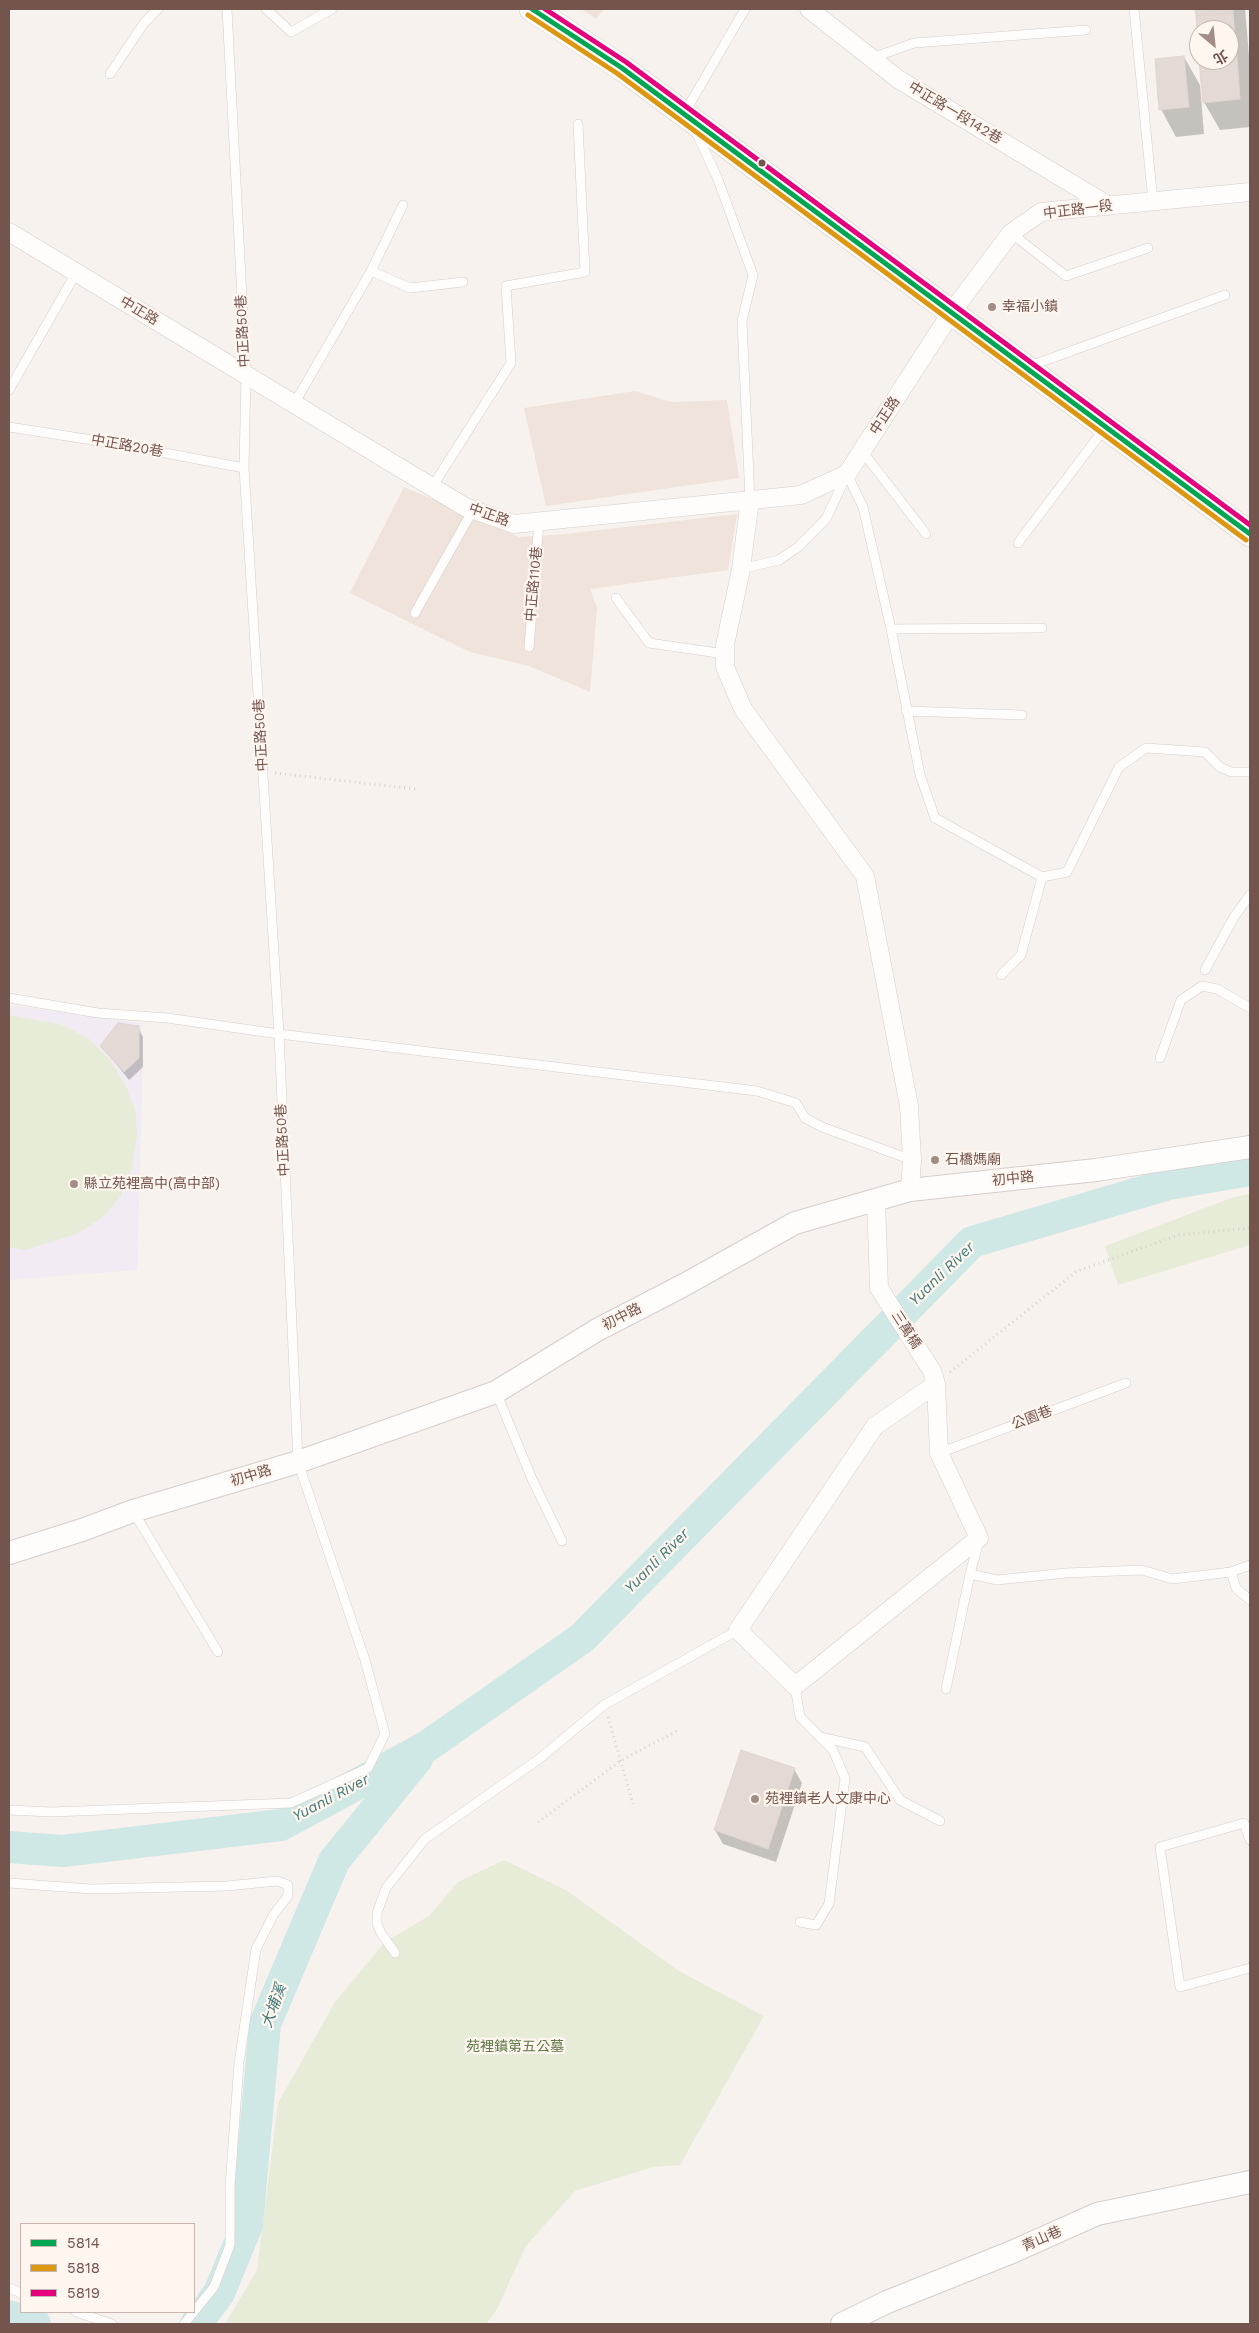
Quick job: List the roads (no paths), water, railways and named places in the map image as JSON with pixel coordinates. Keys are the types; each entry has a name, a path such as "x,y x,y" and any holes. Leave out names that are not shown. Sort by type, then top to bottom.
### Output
{"main road":[{"path":"532,9 622,68 1250,534"}],"street":[{"name":"中正路一段142巷","path":"809,9 898,79 1109,206"},
{"name":"中正路一段","path":"951,313 1011,234 1041,212 1250,192"},
{"name":"中正路","path":"9,232 432,487 473,510 514,524 801,494 847,474 951,313"},
{"path":"750,500 741,569 725,654 725,668 743,709 865,876 909,1106 912,1160 910,1190"},
{"name":"初中路","path":"9,1553 82,1530 133,1511 298,1462 496,1392 597,1330 684,1285 795,1223 910,1190 1096,1170 1250,1147"},
{"name":"三萬橋","path":"876,1200 879,1288 934,1377"},
{"path":"934,1377 939,1453 979,1538 795,1686 738,1630 875,1426 934,1377"},
{"name":"青山巷","path":"842,2324 887,2302 1012,2252 1097,2214 1250,2182"}],"lane":[{"path":"110,74 144,23 158,9"},
{"name":"中正路50巷","path":"9,1810 51,1812 291,1803 368,1768 385,1734 365,1660 298,1462 279,1034 244,468 246,375 227,9"},
{"path":"266,9 291,32 332,9"},
{"path":"745,9 687,117 717,177 753,275 742,321 750,500"},
{"path":"1134,9 1154,202"},
{"path":"872,58 914,43 1086,30"},
{"path":"432,487 511,364 506,286 585,272 578,124"},
{"path":"294,404 371,271 402,206"},
{"path":"1011,234 1066,276 1148,248"},
{"path":"371,271 410,288 463,282"},
{"path":"9,390 76,273"},
{"path":"1025,368 1225,295"},
{"name":"中正路20巷","path":"9,427 118,444 244,468"},
{"path":"1018,543 1106,427"},
{"path":"862,451 926,534"},
{"path":"741,569 779,560 798,547 826,519 847,474"},
{"path":"847,474 863,506 891,629 920,775 934,818 1042,877 1067,872 1119,767 1146,748 1205,752 1220,767 1231,772 1250,772"},
{"path":"415,613 473,510"},
{"name":"中正路110巷","path":"529,647 540,522"},
{"path":"616,598 649,643 725,654"},
{"path":"891,629 1042,628"},
{"path":"906,711 1022,715"},
{"path":"1002,975 1021,955 1042,877"},
{"path":"1205,970 1234,917 1250,895"},
{"path":"1160,1058 1181,1000 1202,986 1217,989 1250,1008"},
{"path":"9,998 98,1013 167,1018 279,1034 757,1091 796,1103 806,1118 822,1127 912,1160"},
{"name":"公園巷","path":"939,1453 1126,1383"},
{"path":"496,1392 532,1479 562,1541"},
{"path":"133,1511 218,1652"},
{"path":"946,1689 979,1538"},
{"path":"970,1574 997,1580 1066,1573 1142,1570 1172,1579 1231,1572 1250,1565"},
{"path":"1231,1572 1236,1588 1250,1600"},
{"path":"395,1952 381,1934 377,1924 377,1912 386,1888 425,1839 539,1759 604,1705 738,1630"},
{"path":"795,1686 800,1717 833,1750 845,1778 829,1904 816,1925 800,1922"},
{"path":"820,1737 865,1747 900,1800 940,1821"},
{"path":"1250,1840 1244,1823 1160,1847 1180,1987 1250,1968"},
{"path":"9,1883 91,1889 227,1886 277,1881 288,1885 288,1896 274,1914 256,1949 239,2063 230,2186 230,2245 214,2287 195,2310"},
{"path":"79,2313 112,2324"},
{"path":"184,2324 193,2313"}],"waterway":[{"name":"Yuanli River","path":"9,1847 63,1851 281,1825 426,1747 582,1638 972,1242 1169,1184 1250,1170"},
{"name":"大埔溪","path":"196,2324 219,2293 247,2225 265,2024 334,1861 417,1759"},
{"name":"大埔溪","path":"9,2316 35,2324"}],"place":[{"name":"幸福小鎮","path":"992,307"},
{"name":"石橋媽廟","path":"935,1160"},
{"name":"縣立苑裡高中(高中部)","path":"74,1184"},
{"name":"苑裡鎮老人文康中心","path":"755,1799"}],"park label":[{"name":"苑裡鎮第五公墓","path":"515,2047"}]}
